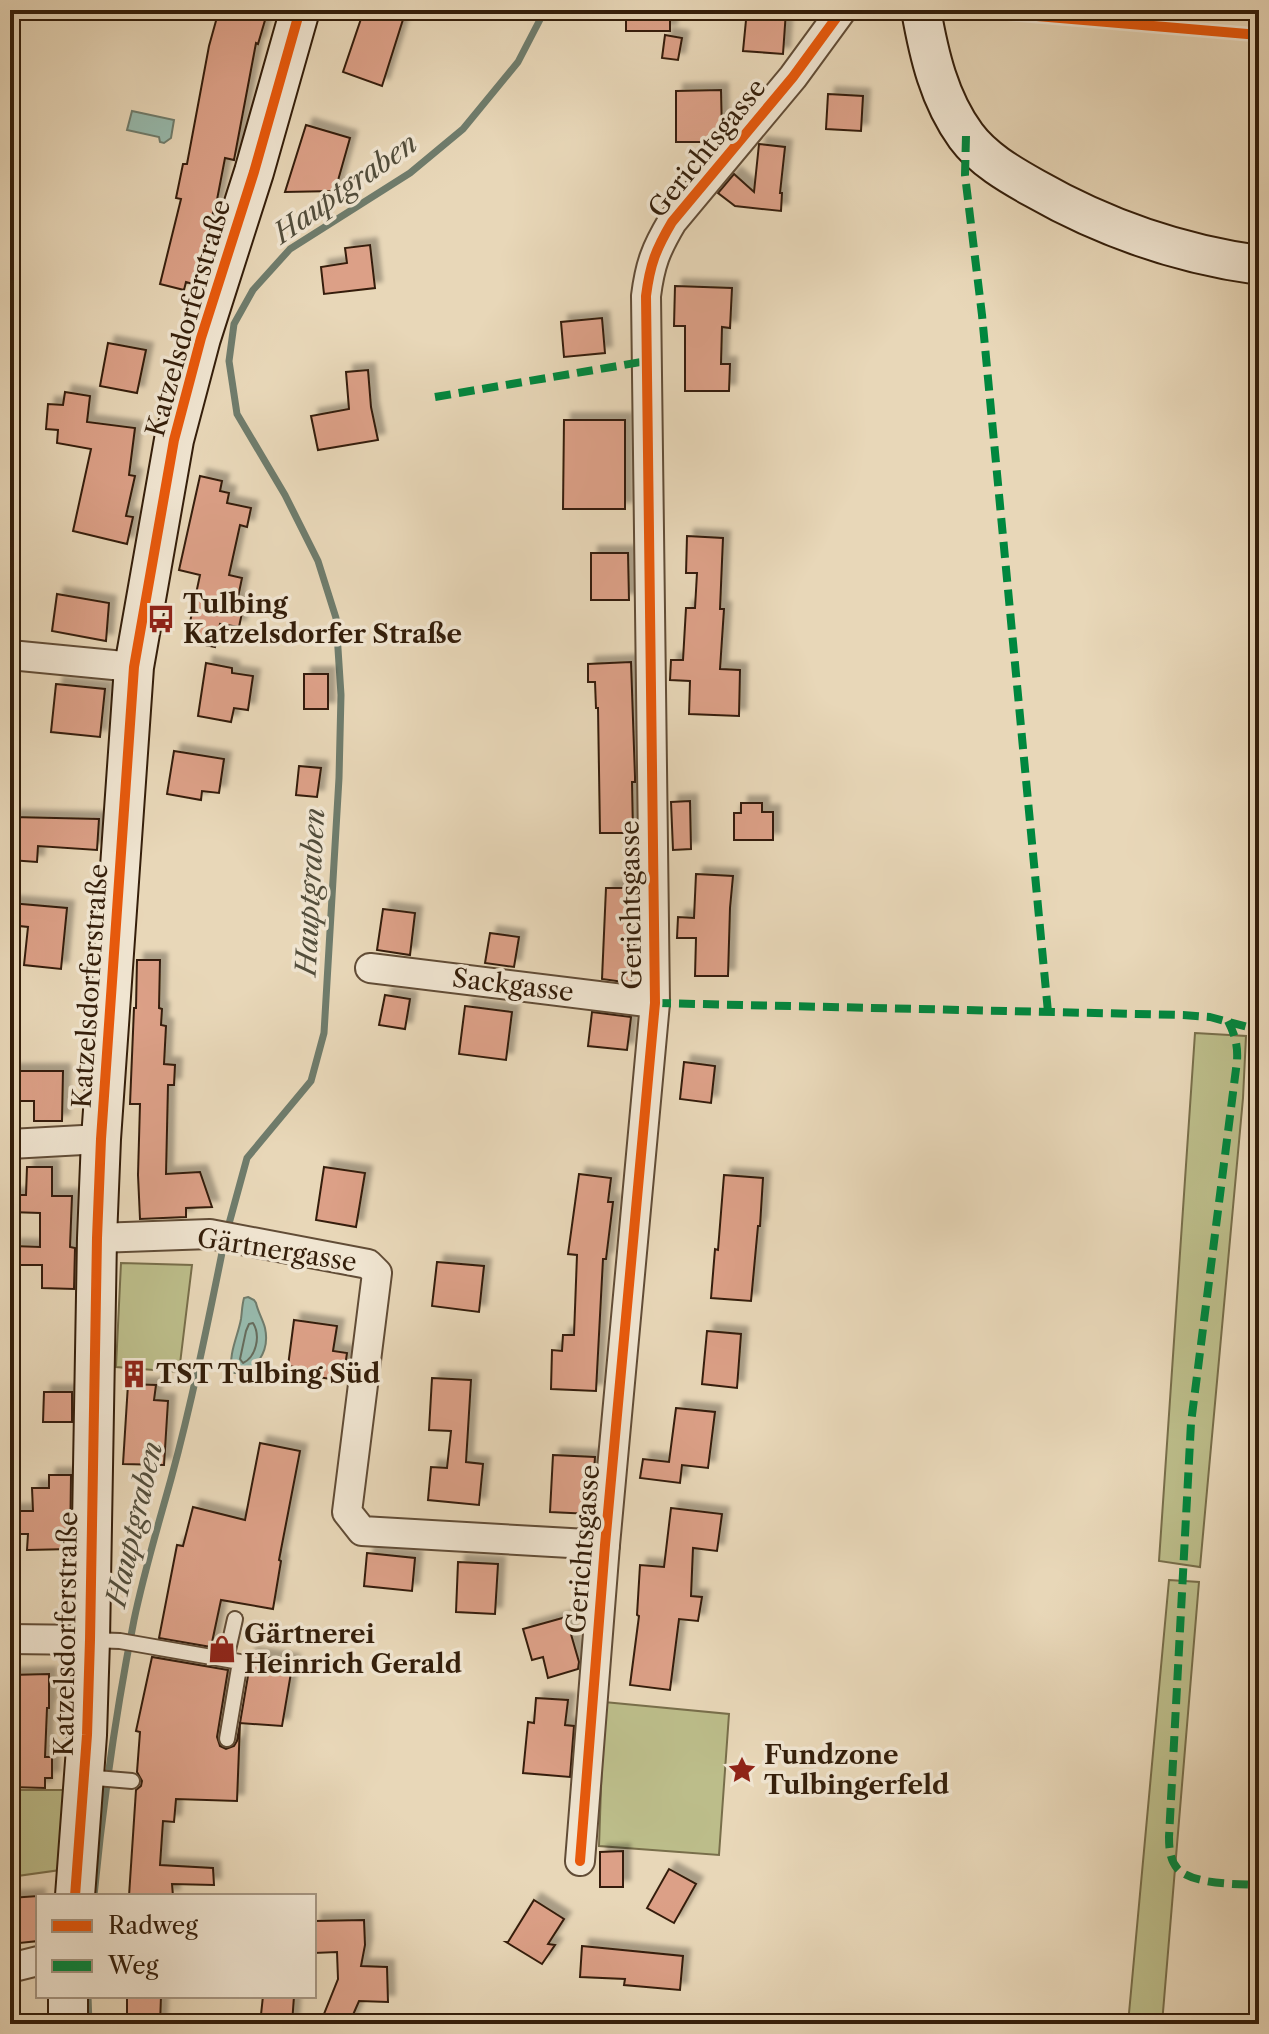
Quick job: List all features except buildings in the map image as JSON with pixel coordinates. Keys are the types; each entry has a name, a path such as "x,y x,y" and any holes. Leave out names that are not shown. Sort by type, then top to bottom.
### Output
{"street":[{"name":"Katzelsdorferstraße","path":"75,1894 105,1640 97,1238 101,1139 134,667 174,440 201,338 254,172 300,10"},
{"name":"Gerichtsgasse","path":"580,1861 605,1545 655,1003 646,296 649,270 672,222 793,77 842,10"},
{"path":"921,10 934,71 948,106 975,146 1001,168 1093,220 1155,242 1259,265"},
{"path":"10,655 134,667"},
{"name":"Sackgasse","path":"370,968 655,1003"},
{"path":"10,1144 101,1139"},
{"name":"Gärtnergasse","path":"97,1238 210,1234 368,1264 377,1273 347,1512 362,1531 605,1545"},
{"path":"10,1639 105,1640"},
{"path":"10,1968 36,1962"},
{"path":"68,1998 68,2024"}],"lane":[{"path":"226,1659 235,1619"},
{"path":"105,1640 240,1662 227,1739"},
{"path":"91,1778 132,1781"}],"green space":[{"path":"1195,1033 1246,1036 1200,1567 1159,1561"},
{"path":"121,1263 192,1265 179,1372 116,1367"},
{"path":"1169,1580 1199,1582 1162,2024 1128,2024"},
{"path":"604,1702 729,1714 719,1855 599,1846"},
{"path":"10,1790 67,1790 60,1870 10,1877"}],"water":[{"path":"132,111 174,120 171,138 164,143 160,142 159,137 127,130"},
{"path":"248,1297 256,1303 263,1322 265,1345 254,1365 248,1370 232,1373 232,1352 244,1298"}],"waterway":[{"name":"Hauptgraben","path":"227,1231 247,1158 311,1081 324,1033 341,695 336,618 318,561 285,495 237,414 229,361 234,324 253,290 290,249 410,173 463,129 518,62 545,10"},
{"name":"Hauptgraben","path":"94,1894 121,1688 134,1620 186,1421 224,1243"},
{"name":"Hauptgraben","path":"88,1998 89,2024"}],"marked path":[{"path":"966,136 965,175 982,315 1048,1012"},
{"path":"435,397 647,361"},
{"path":"655,1003 1183,1015 1210,1017 1259,1030"},
{"path":"1228,1021 1236,1040 1237,1061 1191,1423 1169,1841 1173,1861 1184,1874 1216,1882 1259,1885"}],"cycle path":[{"path":"75,1894 87,1735 101,1139 134,667 174,440 201,338 254,172 300,10"},
{"path":"580,1861 605,1545 655,1003 646,296 654,257 672,222 793,77 842,10"},
{"path":"967,10 1259,35"}],"place":[{"name":"Tulbing Katzelsdorfer Straße","path":"161,619"},
{"name":"TST Tulbing Süd","path":"134,1374"},
{"name":"Gärtnerei Heinrich Gerald","path":"222,1649"},
{"name":"Fundzone Tulbingerfeld","path":"742,1770"}]}
